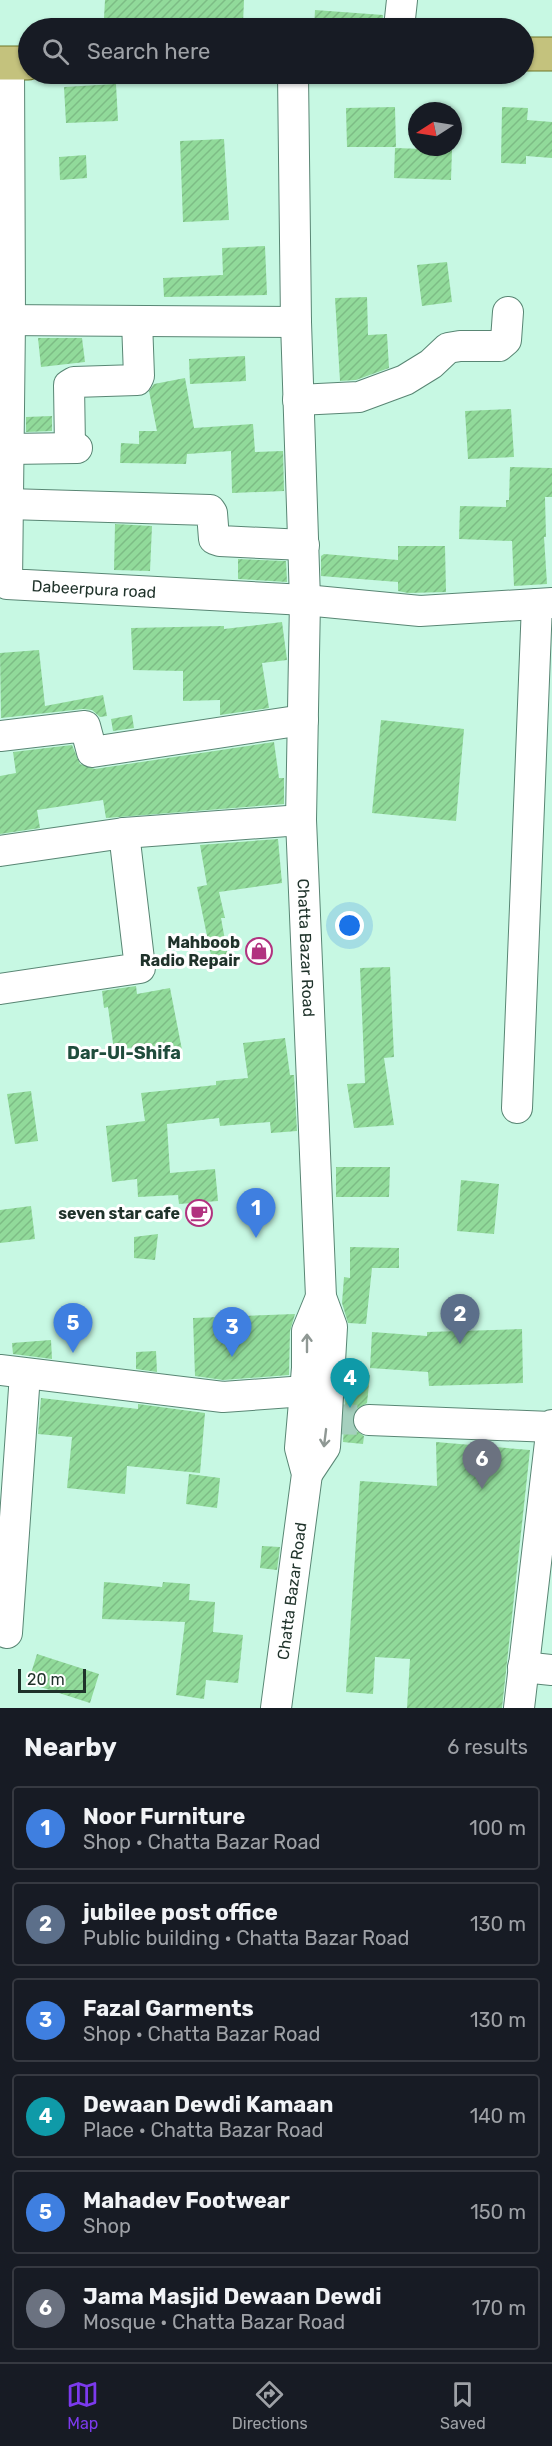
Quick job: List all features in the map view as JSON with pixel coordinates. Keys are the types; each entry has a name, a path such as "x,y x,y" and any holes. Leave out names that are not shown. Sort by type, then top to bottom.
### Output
{"main road":[{"path":"534,54 552,54"}],"street":[{"path":"400,18 402,0"},
{"name":"Dabeerpura road","path":"9,63 5,320 5,405 9,449 3,583 305,600 420,611 544,604"},
{"name":"Chatta Bazar Road","path":"292,84 296,322 305,600 301,820 321,1298 332,1328 325,1447 307,1474"},
{"path":"298,400 359,397 405,380 431,364 448,348 499,346 506,340 508,312"},
{"path":"5,320 296,322"},
{"path":"9,449 73,448 69,385 74,382 136,380 140,376 137,321"},
{"path":"8,504 210,510 212,534 214,539 219,541 304,545"},
{"path":"517,1108 544,604"},
{"path":"0,736 85,726 92,752 303,720"},
{"path":"0,851 124,833 301,820"},
{"path":"0,989 140,968 124,833"},
{"name":"Chatta Bazar Road","path":"276,1708 307,1474 300,1448 307,1331 321,1298"},
{"path":"7,1632 13,1372 223,1397 305,1391"},
{"path":"369,1420 552,1426 546,1524 523,1667 519,1708"},
{"path":"523,1667 552,1670"}],"building":[{"path":"105,0 244,0 243,18 104,18"},
{"path":"315,10 383,15 383,18 315,18"},
{"path":"116,84 118,121 66,123 64,87"},
{"path":"395,107 396,147 347,147 346,108"},
{"path":"502,107 528,108 527,120 552,122 552,158 526,156 526,164 501,163"},
{"path":"224,139 229,220 183,222 180,141"},
{"path":"395,148 408,148 408,156 452,156 451,180 394,178"},
{"path":"86,155 87,178 60,180 59,157"},
{"path":"265,246 267,295 164,297 163,278 223,275 222,248"},
{"path":"447,262 452,302 422,306 417,265"},
{"path":"367,297 368,335 387,334 389,368 356,380 340,381 335,298"},
{"path":"38,338 82,338 85,362 41,367"},
{"path":"245,356 246,381 190,384 189,359"},
{"path":"185,378 194,428 253,424 255,452 283,451 284,491 232,493 231,451 187,454 186,464 120,463 121,443 139,444 139,431 157,431 149,391 154,384"},
{"path":"511,409 514,457 468,459 465,411"},
{"path":"52,416 52,431 26,432 26,417"},
{"path":"510,467 552,468 552,497 545,497 546,537 544,537 547,584 514,586 512,541 459,539 460,506 506,507 506,500 509,500"},
{"path":"115,524 152,526 150,571 114,570"},
{"path":"398,546 445,546 446,592 408,593 398,591 398,582 321,576 321,556 324,554 398,560"},
{"path":"238,559 286,561 287,582 238,579"},
{"path":"282,622 287,660 262,663 269,708 220,715 220,700 183,701 183,671 133,670 131,628 224,626 224,629"},
{"path":"39,650 45,706 103,695 107,716 100,717 92,710 83,709 1,718 0,653"},
{"path":"132,715 134,728 113,731 111,719"},
{"path":"381,720 464,729 456,821 372,813"},
{"path":"274,742 279,778 284,778 284,804 106,818 103,800 37,810 40,828 0,834 0,776 16,773 13,752 72,745 80,764 95,769"},
{"path":"278,839 282,883 219,892 225,918 221,918 229,962 213,965 197,887 207,885 200,845"},
{"path":"390,967 394,1057 384,1058 394,1125 354,1128 347,1084 365,1083 360,968"},
{"path":"136,986 137,994 170,988 183,1055 153,1061 150,1045 114,1050 108,1007 104,1008 102,991"},
{"path":"285,1038 290,1075 294,1075 297,1131 271,1133 270,1122 220,1126 219,1118 167,1124 170,1173 215,1169 218,1201 179,1204 178,1195 138,1197 137,1179 112,1182 106,1126 145,1121 141,1093 216,1085 216,1081 248,1078 243,1043"},
{"path":"31,1091 38,1141 15,1144 7,1094"},
{"path":"336,1167 390,1167 389,1197 336,1197"},
{"path":"461,1180 499,1184 494,1234 457,1231"},
{"path":"31,1206 35,1239 0,1243 0,1210"},
{"path":"158,1234 155,1260 134,1258 134,1237"},
{"path":"350,1247 399,1248 399,1268 372,1268 366,1324 348,1323 342,1303 344,1277 350,1278"},
{"path":"295,1314 290,1331 289,1375 223,1380 195,1376 193,1318"},
{"path":"522,1329 523,1383 429,1386 428,1372 370,1368 372,1332 427,1336 427,1332"},
{"path":"51,1340 52,1359 13,1354 12,1343"},
{"path":"156,1351 157,1372 136,1369 136,1352"},
{"path":"347,1373 370,1375 367,1403 355,1410 352,1419 354,1429 364,1436 363,1444 343,1442"},
{"path":"41,1398 138,1409 138,1404 205,1413 200,1473 127,1466 125,1494 67,1488 72,1437 38,1434"},
{"path":"436,1442 530,1450 502,1708 407,1708 410,1659 375,1657 373,1694 346,1692 360,1481 437,1486"},
{"path":"189,1474 220,1478 217,1508 186,1504"},
{"path":"262,1546 280,1547 277,1570 260,1568"},
{"path":"104,1582 162,1587 163,1582 190,1584 189,1600 215,1602 213,1632 243,1635 238,1683 206,1680 204,1699 176,1695 185,1622 102,1619"},
{"path":"37,1654 99,1674 90,1703 28,1683"}],"tunnel":[{"path":"327,1419 369,1420"}],"place":[{"name":"Mahboob Radio Repair","path":"259,951"},
{"name":"seven star cafe","path":"199,1213"},
{"name":"Noor Furniture","path":"256,1238"},
{"name":"jubilee post office","path":"460,1344"},
{"name":"Mahadev Footwear","path":"73,1353"},
{"name":"Fazal Garments","path":"232,1357"},
{"name":"Dewaan Dewdi Kamaan","path":"350,1408"},
{"name":"Jama Masjid Dewaan Dewdi","path":"482,1489"}],"district":[{"name":"Dar-Ul-Shifa","path":"124,1053"}]}
